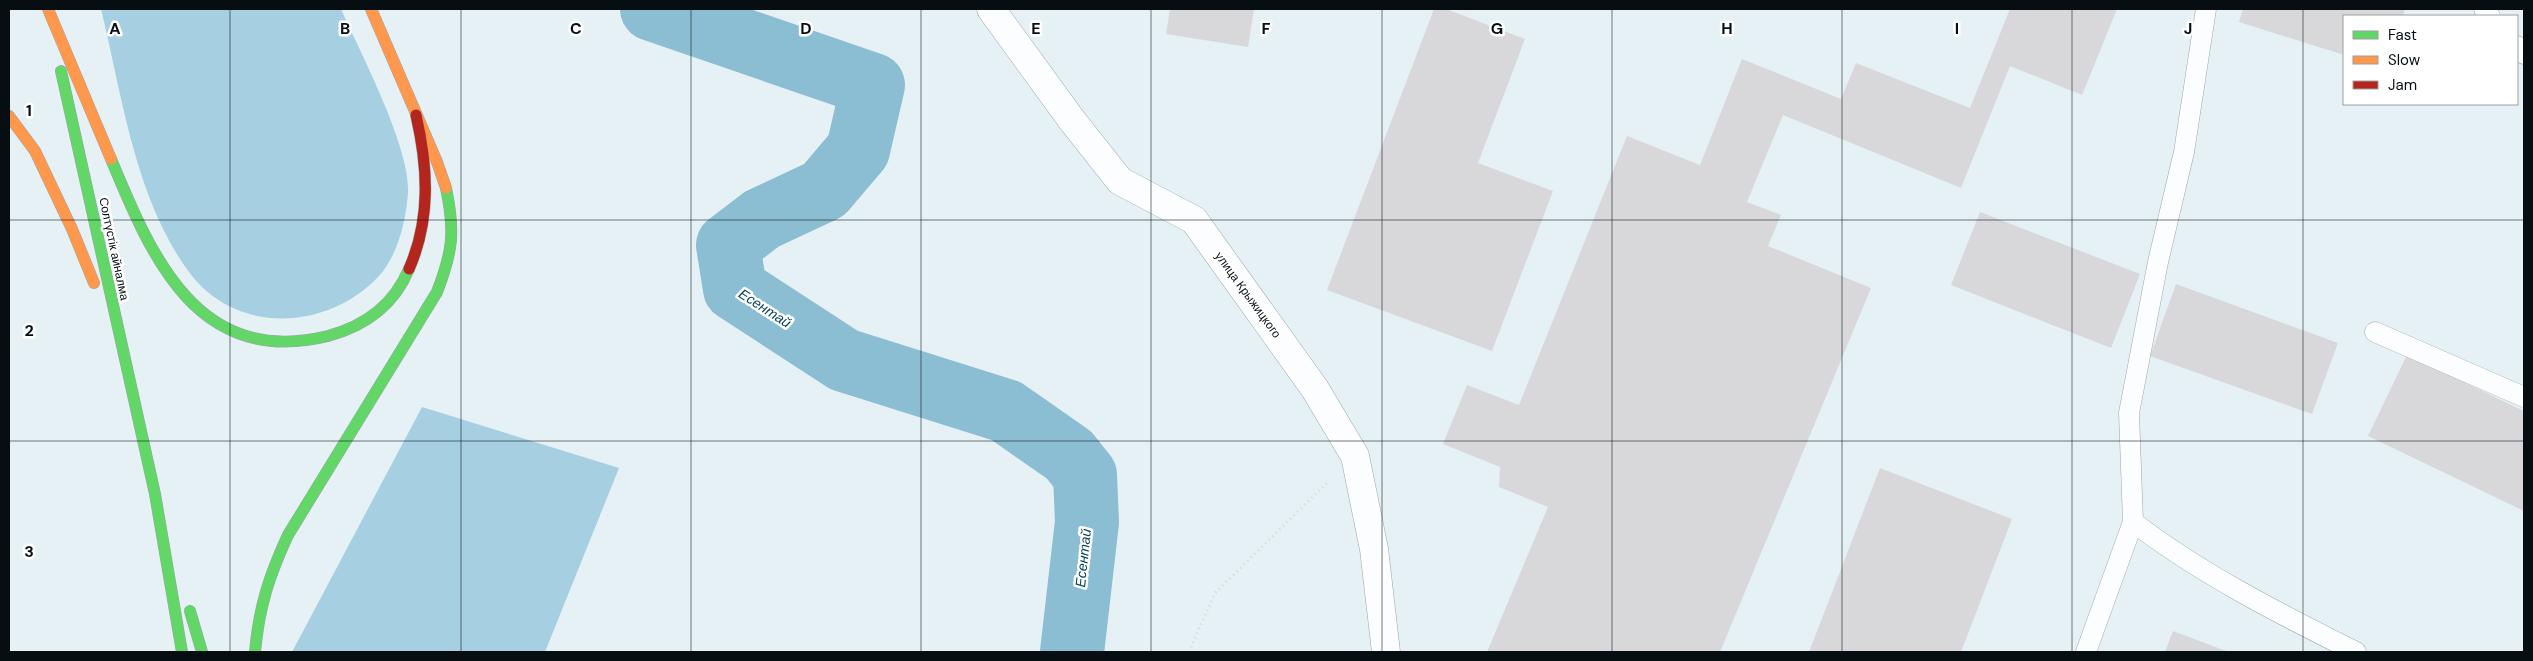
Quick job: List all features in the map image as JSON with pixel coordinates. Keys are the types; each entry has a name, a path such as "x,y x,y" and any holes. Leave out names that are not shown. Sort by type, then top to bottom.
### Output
{"main road":[{"path":"48,9 138,222 162,264 209,319 234,332 258,341 295,343 335,335 372,318 400,290 415,255 424,214 426,184 423,151 416,115"},
{"name":"Солтүстік айналма","path":"48,9 155,494 182,652"},
{"path":"255,652 258,622 270,574 288,536 437,292 449,261 453,235 446,189 371,9"},
{"path":"9,116 35,151 68,220 125,364"},
{"name":"Солтүстік айналма","path":"155,494 202,652"}],"street":[{"name":"улица Крыжицкого","path":"991,9 1071,119 1120,181 1194,220 1316,389 1355,456 1374,549 1386,652"}],"lane":[{"path":"2086,652 2133,522 2129,414 2158,262 2184,152 2206,9"},
{"path":"2375,332 2524,397"},
{"path":"2133,522 2165,547 2295,621 2356,652"}],"path":[{"path":"1189,652 1215,593 1355,456"}],"shaded area":[{"path":"101,9 341,9 383,100 407,174 407,204 400,237 391,259 378,277 357,295 333,308 308,316 282,318 256,316 231,307 208,293 189,272 155,212 133,145"},
{"path":"422,407 619,468 545,652 292,652"}],"building":[{"path":"1170,9 1254,9 1248,47 1166,34"},
{"path":"1434,9 1446,9 1525,39 1478,163 1553,191 1492,351 1327,290"},
{"path":"2010,9 2117,9 2082,95 2010,66 1961,188 1783,115 1747,202 1781,215 1768,246 1871,288 1720,652 1487,652 1548,507 1499,487 1500,467 1443,444 1467,385 1519,405 1627,136 1700,165 1742,59 1841,99 1856,63 1970,108"},
{"path":"2243,9 2405,9 2403,15 2343,15 2343,55 2239,22"},
{"path":"1980,212 2140,274 2111,348 1951,285"},
{"path":"2176,284 2338,343 2312,414 2150,356"},
{"path":"2407,355 2524,411 2524,511 2368,436"},
{"path":"1880,468 2012,519 1961,652 1809,652"},
{"path":"2173,631 2229,652 2165,652"}],"waterway":[{"name":"Есентай","path":"652,9 873,85 858,150 824,190 762,219 728,245 735,289 844,360 1006,411 1069,455 1085,475 1087,522 1072,652"}],"traffic: fast":[{"path":"61,71 155,494 182,652"},
{"path":"111,159 144,233 163,267 186,297 213,320 245,336 283,342 328,336 341,332 366,320 387,303 403,282 409,269"},
{"path":"255,652 262,606 275,564 288,535 437,292 451,241 451,217 446,188"},
{"path":"190,611 202,652"}],"traffic: slow":[{"path":"48,9 111,159"},
{"path":"371,9 437,162 446,188"},
{"path":"9,116 35,151 72,229 94,283"}],"traffic: jam":[{"path":"409,269 421,231 425,193 423,154 416,115"}]}
